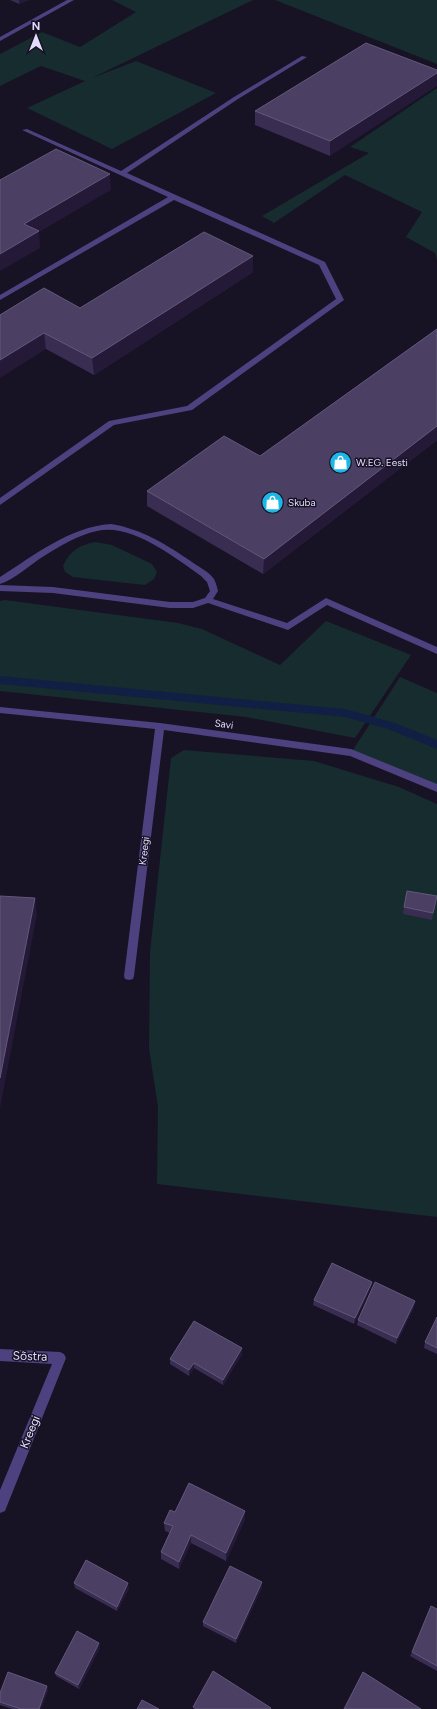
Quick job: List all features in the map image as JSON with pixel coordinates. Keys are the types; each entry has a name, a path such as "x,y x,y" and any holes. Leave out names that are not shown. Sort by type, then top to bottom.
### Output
{"street":[{"path":"0,39 71,0"},
{"path":"121,174 236,98 304,57"},
{"path":"0,502 112,423 189,408 340,300 322,264 25,130"},
{"path":"0,298 173,197"},
{"path":"0,582 64,541 95,528 112,527 148,538 182,559 210,580 214,591 208,600"},
{"path":"0,588 53,590 170,605 193,605 208,600 288,628 326,601 437,651"},
{"name":"Savi","path":"0,710 160,726 351,753 437,788"},
{"name":"Kreegi","path":"129,976 160,726"},
{"name":"Sõstra","path":"0,1355 60,1358"},
{"name":"Kreegi","path":"0,1506 60,1358"}],"green space":[{"path":"112,0 253,0 92,78 136,61 216,93 112,149 27,108 85,81 41,66 0,86 0,54 42,32 80,47 136,12"},
{"path":"275,0 437,0 437,64"},
{"path":"437,88 437,260 435,253 406,237 422,212 345,175 274,223 262,216 369,153 350,147"},
{"path":"95,542 112,545 152,564 157,572 154,579 145,585 73,577 65,572 63,566 72,553 84,545"},
{"path":"5,600 178,623 202,629 280,665 326,621 411,655 355,738 246,717 0,691 0,601"},
{"path":"400,677 437,693 437,788 351,753"},
{"path":"184,750 314,761 399,787 437,804 437,1217 157,1184 158,1107 149,1048 150,952 171,758"}],"building":[{"path":"366,43 437,70 437,73 330,141 255,111"},
{"path":"56,149 110,174 24,224 39,231 0,254 0,180"},
{"path":"204,232 253,256 92,358 44,333 0,360 0,315 44,288 80,308"},
{"name":"W.EG. Eesti","path":"437,329 437,426 264,559 147,491 224,436 260,456"},
{"path":"407,891 437,896 433,913 404,907"},
{"path":"0,896 35,898 0,1078"},
{"path":"332,1263 372,1282 355,1318 314,1300"},
{"path":"375,1282 415,1301 397,1338 358,1320"},
{"path":"437,1317 437,1348 425,1342"},
{"path":"194,1321 242,1348 223,1380 194,1363 189,1370 170,1359"},
{"path":"189,1483 245,1511 226,1553 191,1535 179,1562 161,1552 173,1526 164,1523 170,1510 175,1512"},
{"path":"86,1560 128,1583 117,1607 74,1583"},
{"path":"230,1566 262,1582 236,1639 203,1622"},
{"path":"431,1606 437,1609 437,1666 412,1652"},
{"path":"77,1631 99,1643 78,1685 55,1673"},
{"path":"213,1671 271,1708 196,1709 193,1707"},
{"path":"8,1672 47,1686 39,1709 21,1709 0,1702 0,1693"},
{"path":"363,1672 421,1709 344,1709"},
{"path":"142,1700 159,1709 137,1709"}],"waterway":[{"path":"0,680 345,713 391,726 437,745"}],"place":[{"name":"W.EG. Eesti","path":"341,462"},
{"name":"Skuba","path":"272,502"}]}
